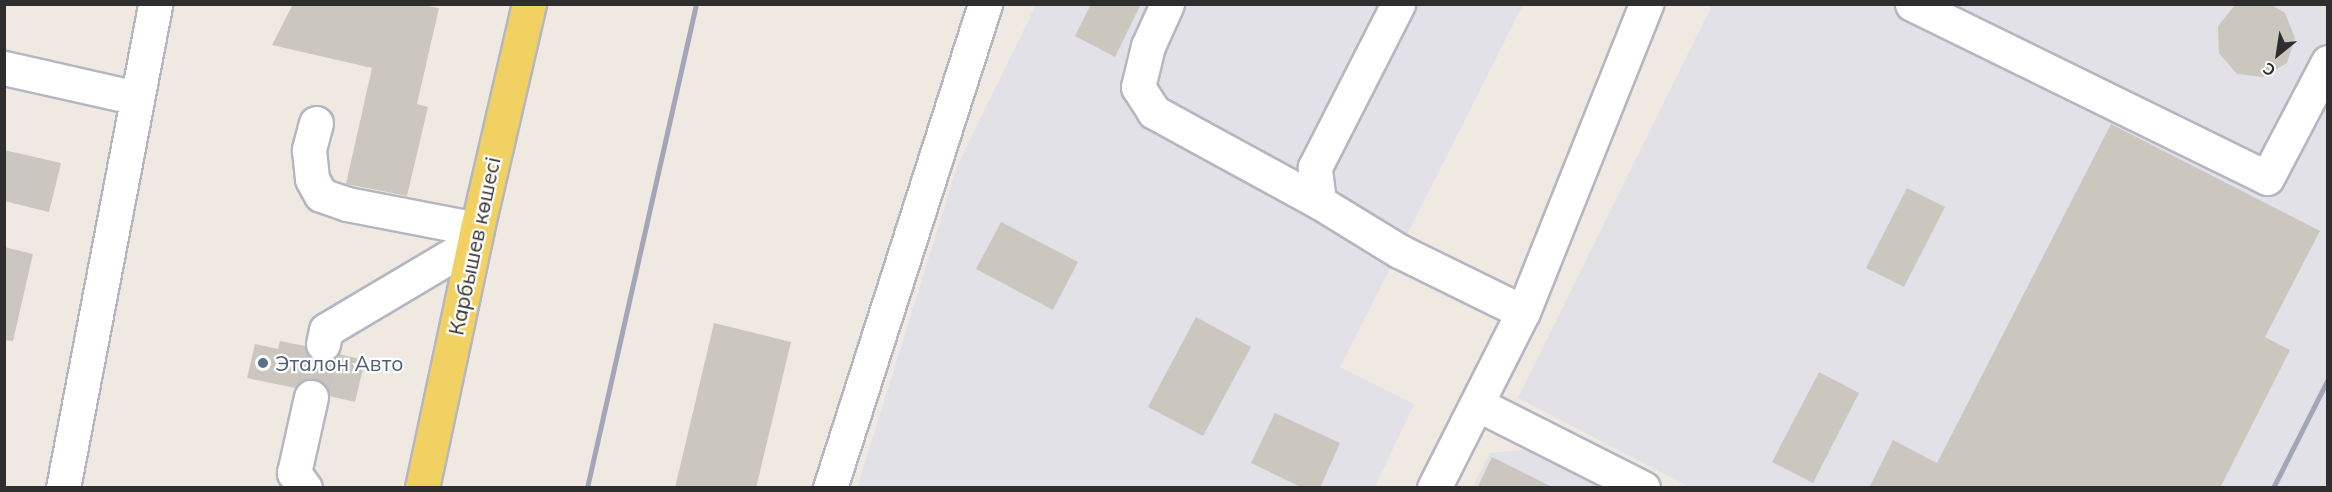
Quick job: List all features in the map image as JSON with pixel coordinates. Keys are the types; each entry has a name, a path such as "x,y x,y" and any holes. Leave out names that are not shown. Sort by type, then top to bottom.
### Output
{"main road":[{"name":"Карбышев көшесі","path":"422,488 528,4"}],"street":[{"path":"63,488 155,4"},
{"path":"830,488 985,4"},
{"path":"1167,4 1148,46 1138,87 1154,112 1319,202 1399,251 1523,312"},
{"path":"1319,202 1315,167 1398,4"},
{"path":"1434,488 1523,312 1646,4"},
{"path":"1912,4 2267,178 2328,62"},
{"path":"4,68 137,98"},
{"path":"316,123 309,150 312,179 321,195 346,204 476,235"},
{"path":"323,344 326,330 476,235"},
{"path":"305,488 294,473 311,397"},
{"path":"1477,404 1643,488"}],"shaded area":[{"path":"1036,5 1523,5 1340,367 1414,404 1375,487 857,488 958,164"},
{"path":"1712,5 2327,5 2327,487 1689,487 1518,398"},
{"path":"1544,448 1620,488 1472,488 1490,453"}],"building":[{"path":"293,4 416,4 439,8 417,104 428,107 407,196 346,184 372,68 272,45"},
{"path":"1091,4 1141,4 1115,57 1075,36"},
{"path":"2236,4 2270,4 2285,13 2295,38 2287,63 2263,77 2237,74 2219,53 2218,26"},
{"path":"2111,124 2320,231 2265,337 2290,350 2220,488 1869,488 1893,440 1937,463"},
{"path":"4,150 61,163 49,212 4,201"},
{"path":"1907,188 1945,207 1904,287 1866,268"},
{"path":"1001,222 1078,262 1053,310 976,269"},
{"path":"4,247 33,254 13,341 4,340"},
{"path":"1196,317 1251,347 1203,436 1148,407"},
{"path":"714,323 791,342 756,488 675,488"},
{"path":"280,341 305,346 310,357 320,362 329,362 338,354 365,360 355,402 329,396 324,384 316,379 305,379 295,388 247,378 255,344 278,349"},
{"path":"1819,372 1859,393 1813,483 1772,462"},
{"path":"1275,413 1340,443 1320,488 1303,488 1251,463"},
{"path":"1492,457 1554,488 1477,488"}],"tunnel":[{"path":"311,397 323,344"}],"railway":[{"path":"587,488 696,4"},
{"path":"2273,488 2328,379"}],"place":[{"name":"Эталон Авто","path":"263,363"}]}
